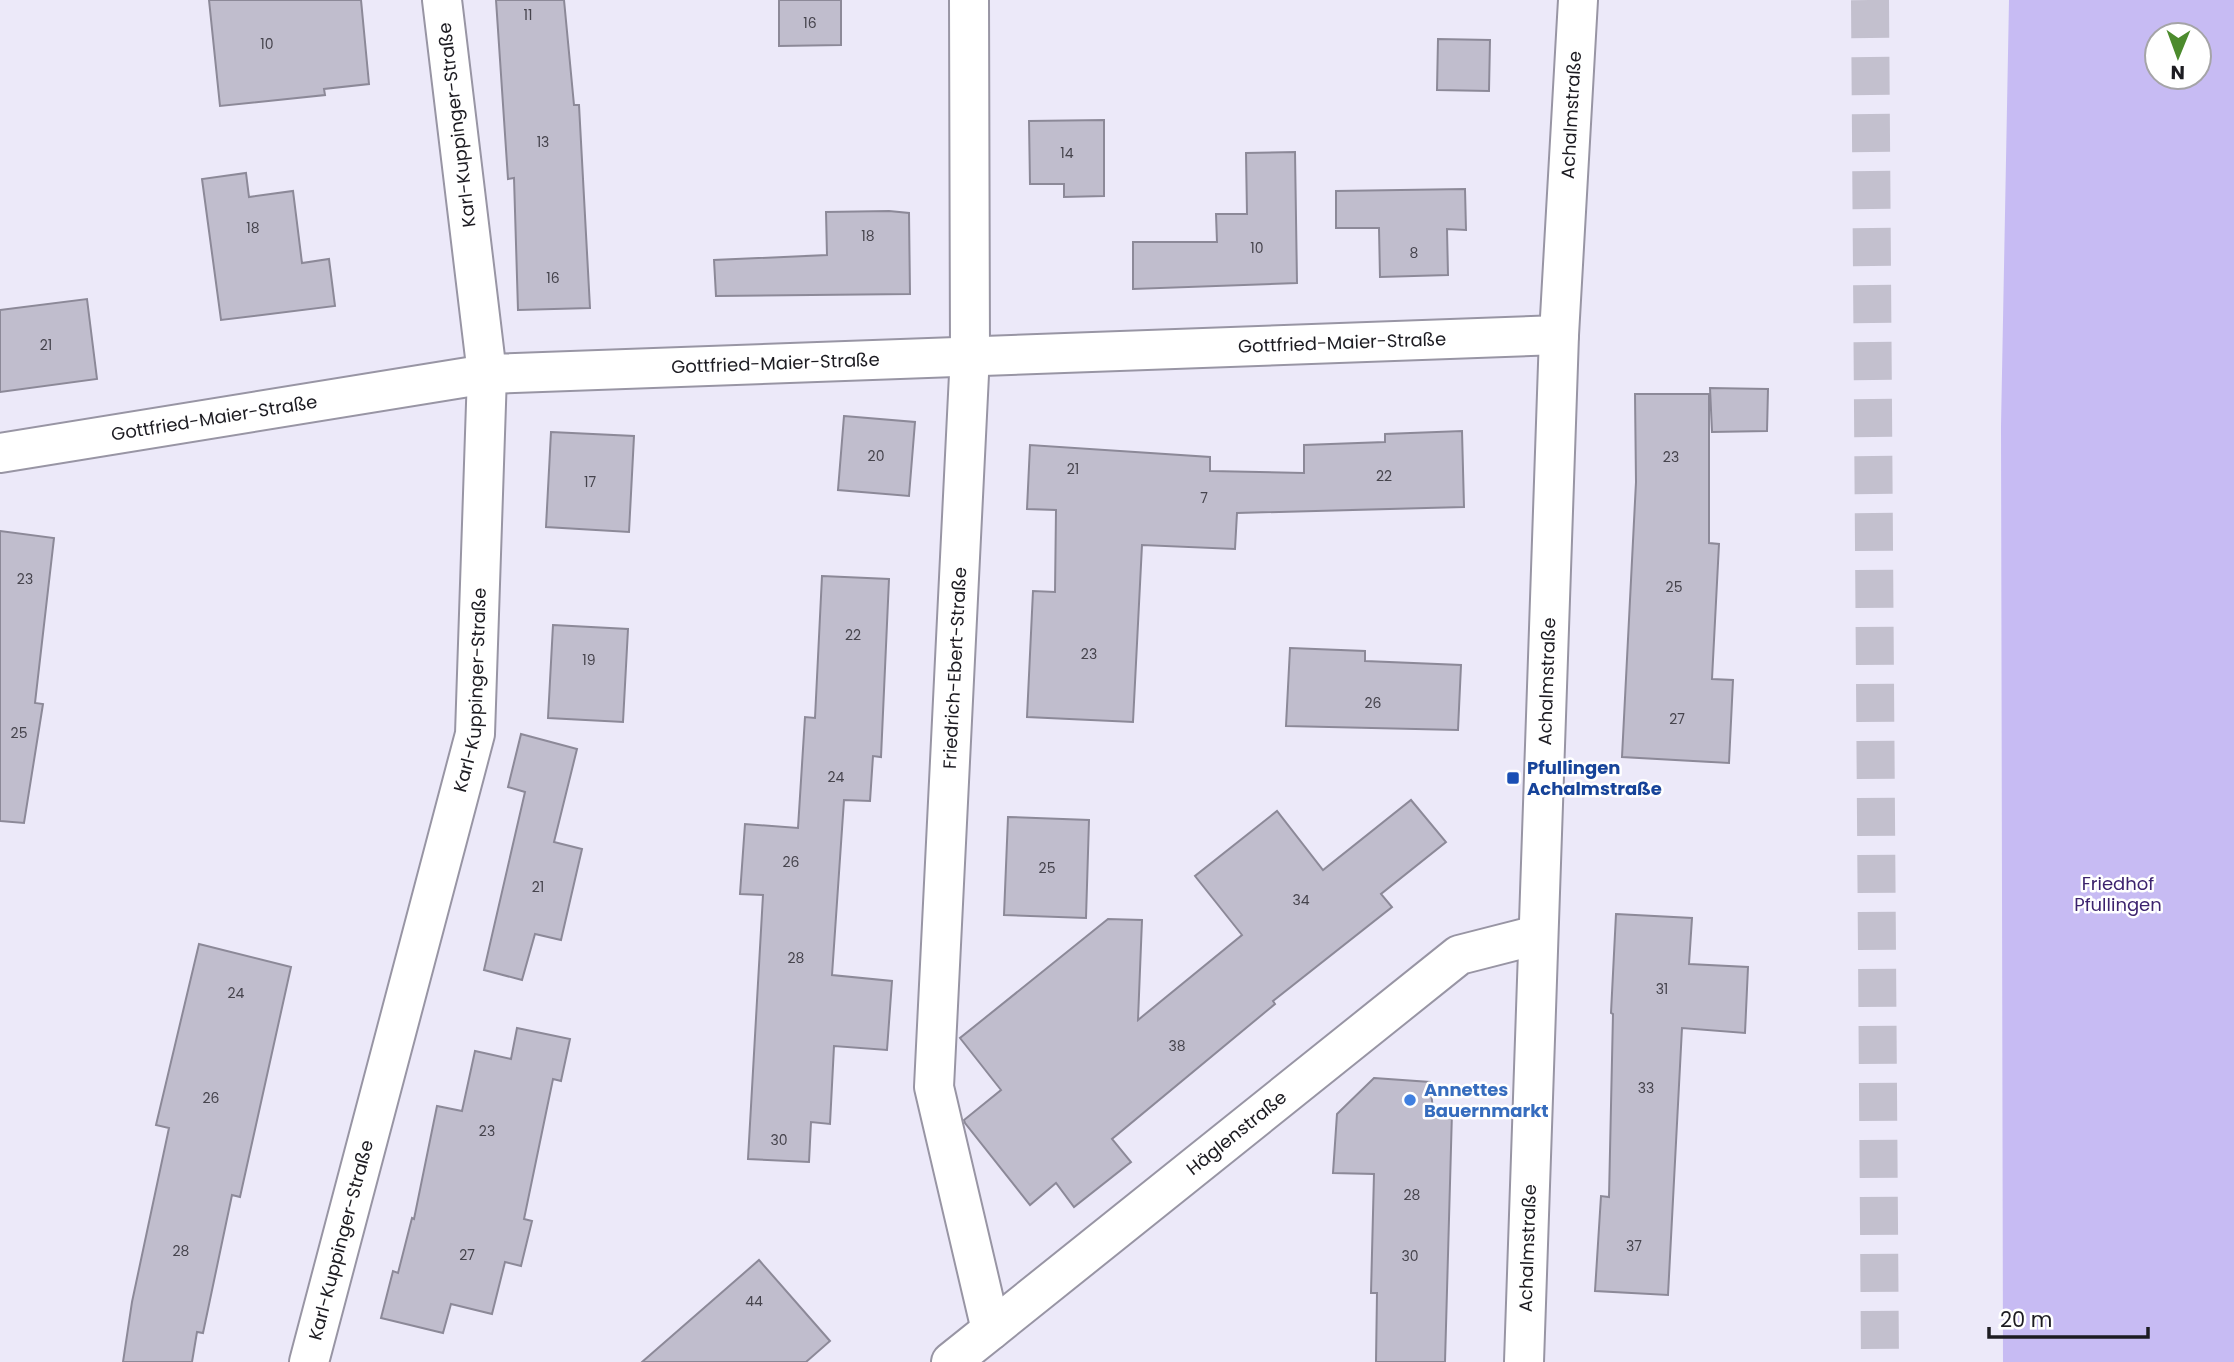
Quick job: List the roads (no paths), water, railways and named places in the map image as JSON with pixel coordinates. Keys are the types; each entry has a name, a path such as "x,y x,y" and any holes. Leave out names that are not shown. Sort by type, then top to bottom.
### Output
{"street":[{"name":"Karl-Kuppinger-Straße","path":"309,1362 475,734 486,374 442,0"},
{"name":"Friedrich-Ebert-Straße","path":"969,0 970,354 934,1087 991,1330"},
{"name":"Achalmstraße","path":"1524,1362 1559,335 1578,0"},
{"name":"Gottfried-Maier-Straße","path":"0,453 486,374 970,354 1559,335"},
{"name":"Häglenstraße","path":"951,1362 1459,955 1537,935"}],"tunnel":[{"path":"1870,0 1880,1362"}],"place":[{"name":"Pfullingen Achalmstraße","path":"1513,778"},
{"name":"Annettes Bauernmarkt","path":"1410,1100"}],"park label":[{"name":"Friedhof Pfullingen","path":"2118,894"}]}
